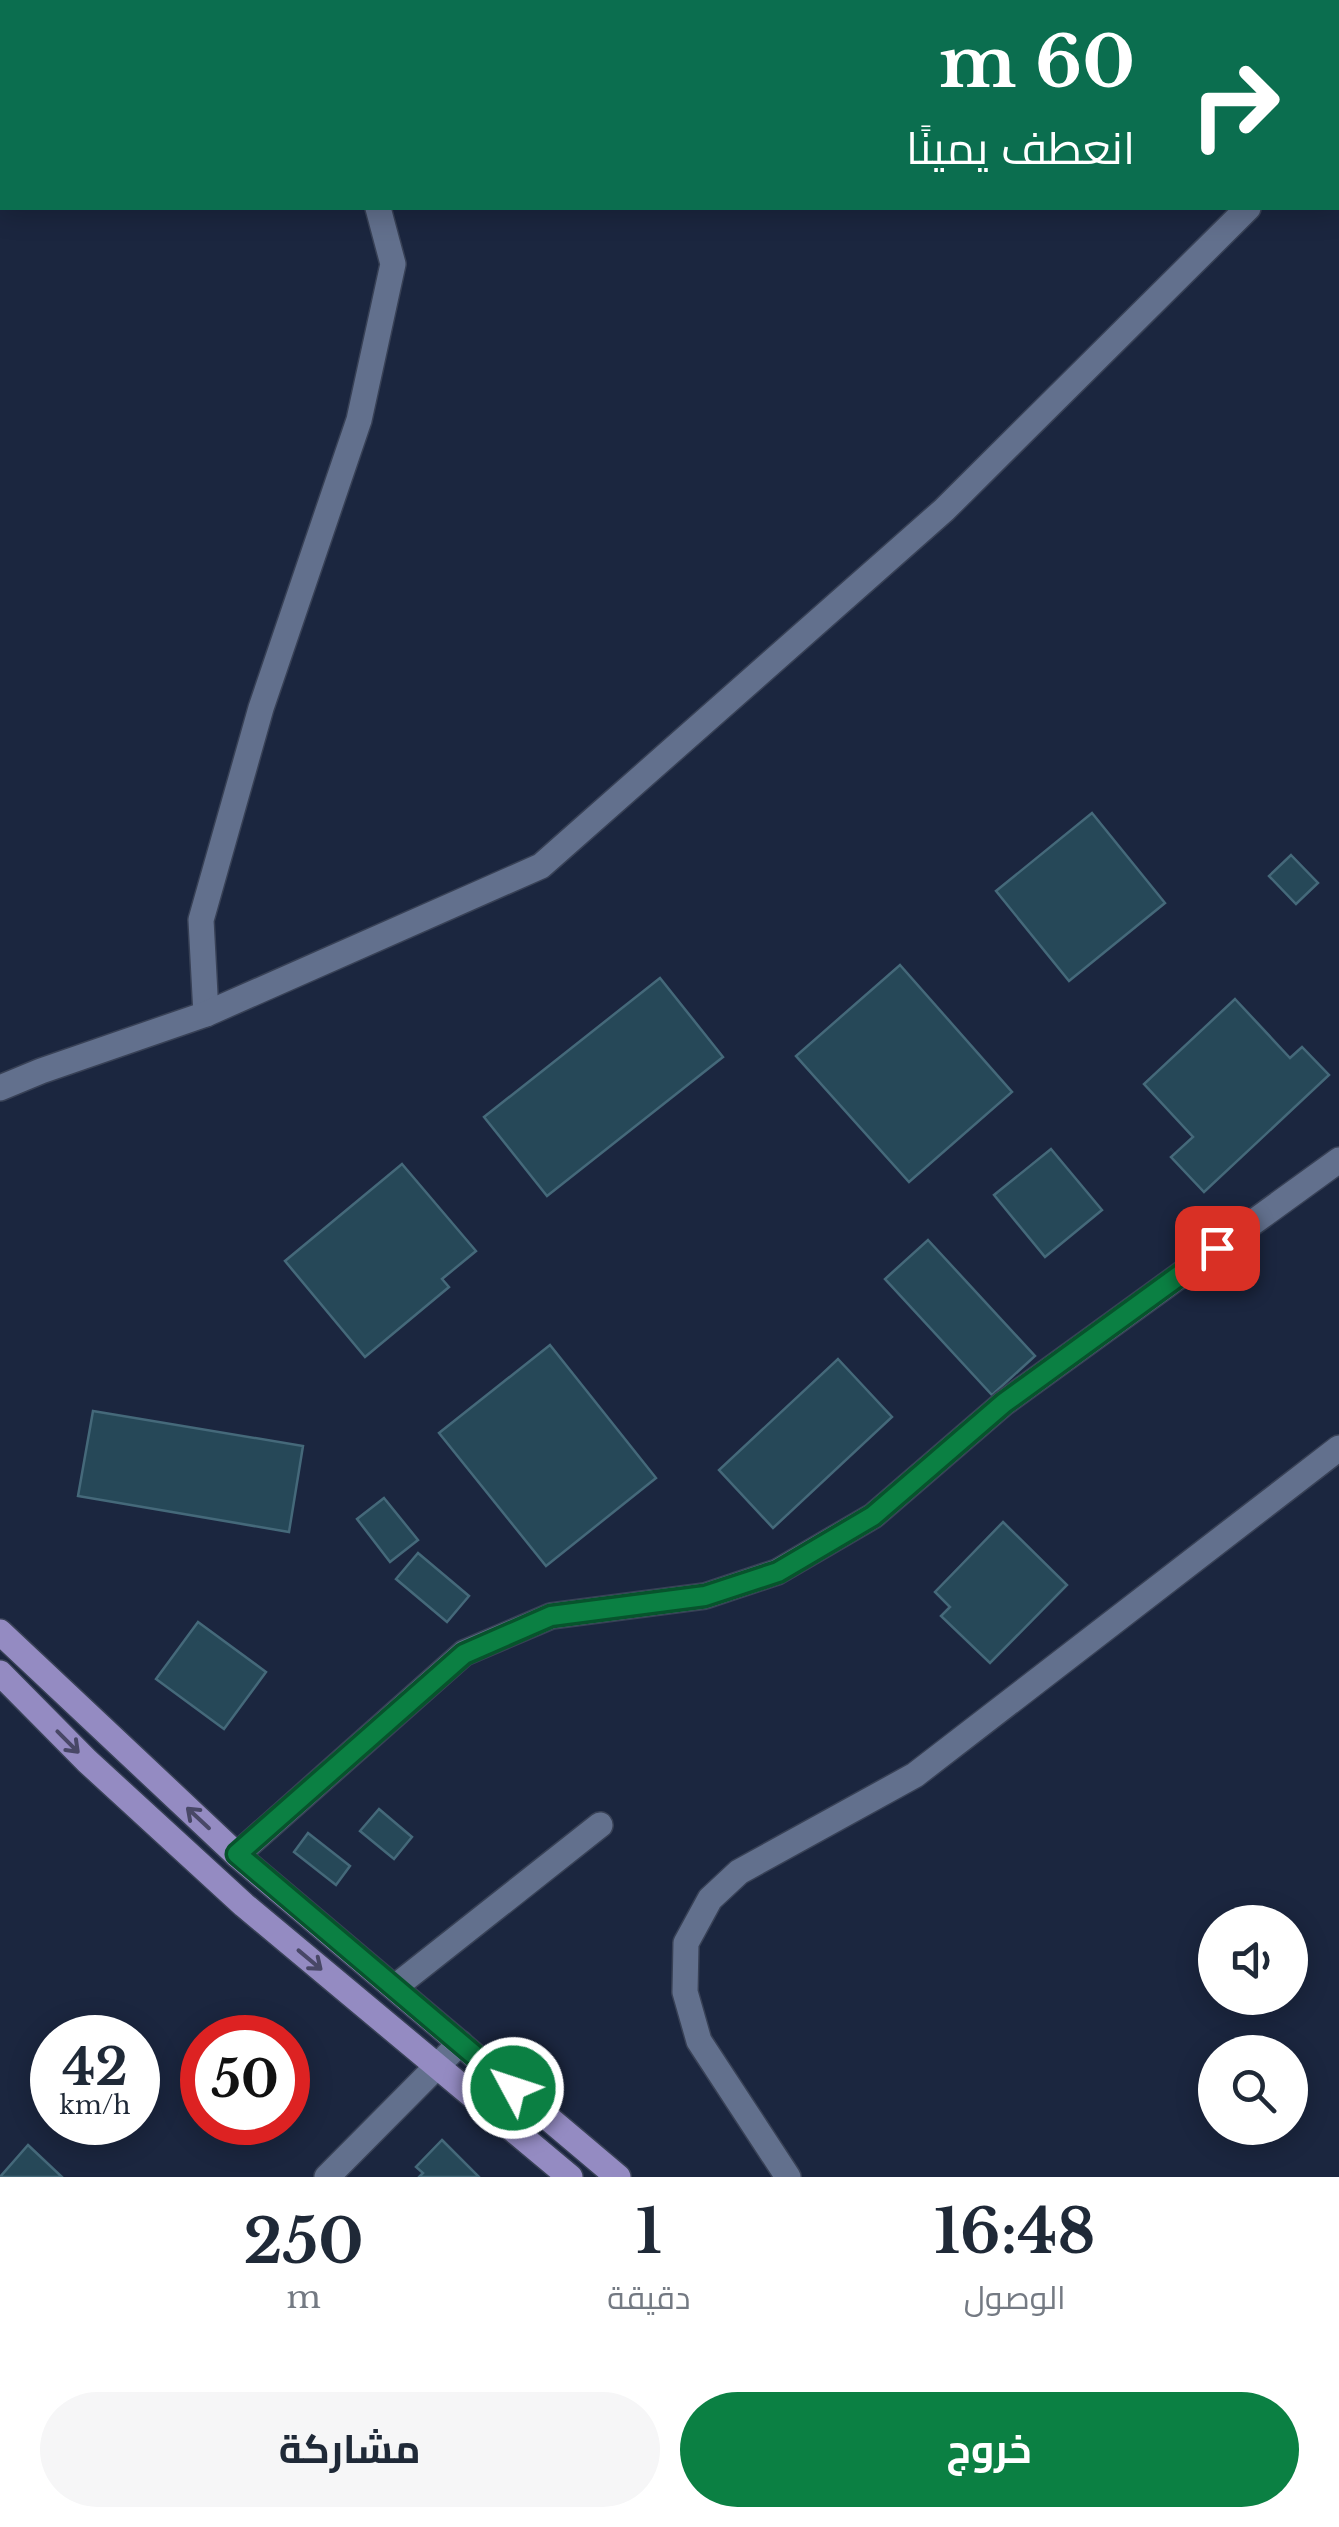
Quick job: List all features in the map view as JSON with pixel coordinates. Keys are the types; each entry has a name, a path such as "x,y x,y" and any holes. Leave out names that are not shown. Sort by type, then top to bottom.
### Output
{"main road":[{"path":"0,1632 237,1854 618,2177"},
{"path":"0,1673 87,1761 244,1905 570,2177"}],"street":[{"path":"206,1014 201,920 261,708 359,420 393,264 379,210"},
{"path":"0,1088 41,1070 206,1014 541,866 944,510 1246,210"},
{"path":"237,1854 464,1654 551,1616 705,1596 778,1572 873,1516 1004,1403 1339,1160"},
{"path":"788,2177 699,2041 685,1992 686,1943 710,1899 739,1872 915,1775 1339,1448"},
{"path":"395,1988 600,1825"},
{"path":"327,2177 460,2043"}],"building":[{"path":"1092,813 1165,903 1069,981 996,891"},
{"path":"1291,855 1318,883 1296,904 1269,876"},
{"path":"900,965 1012,1092 909,1182 796,1056"},
{"path":"660,978 723,1057 547,1196 484,1117"},
{"path":"1235,999 1290,1058 1302,1047 1329,1075 1204,1192 1171,1157 1193,1137 1144,1084"},
{"path":"1051,1149 1102,1210 1045,1257 994,1195"},
{"path":"402,1164 476,1251 442,1279 449,1287 365,1357 285,1261"},
{"path":"928,1240 1035,1356 992,1395 885,1279"},
{"path":"550,1345 656,1478 546,1566 439,1433"},
{"path":"838,1359 892,1417 773,1528 719,1470"},
{"path":"93,1411 303,1446 289,1532 78,1496"},
{"path":"384,1498 418,1540 390,1562 357,1519"},
{"path":"1003,1522 1067,1585 990,1663 941,1616 950,1607 935,1592"},
{"path":"418,1553 469,1596 447,1622 396,1579"},
{"path":"198,1622 266,1672 224,1729 156,1679"},
{"path":"379,1809 412,1837 394,1859 360,1831"},
{"path":"308,1833 350,1866 336,1885 294,1852"},
{"path":"442,2140 479,2177 419,2177 423,2173 416,2167"},
{"path":"28,2145 62,2177 0,2177"}],"route":[{"path":"513,2088 237,1854 464,1654 551,1616 705,1596 778,1572 873,1516 1004,1403 1217,1248"}]}
